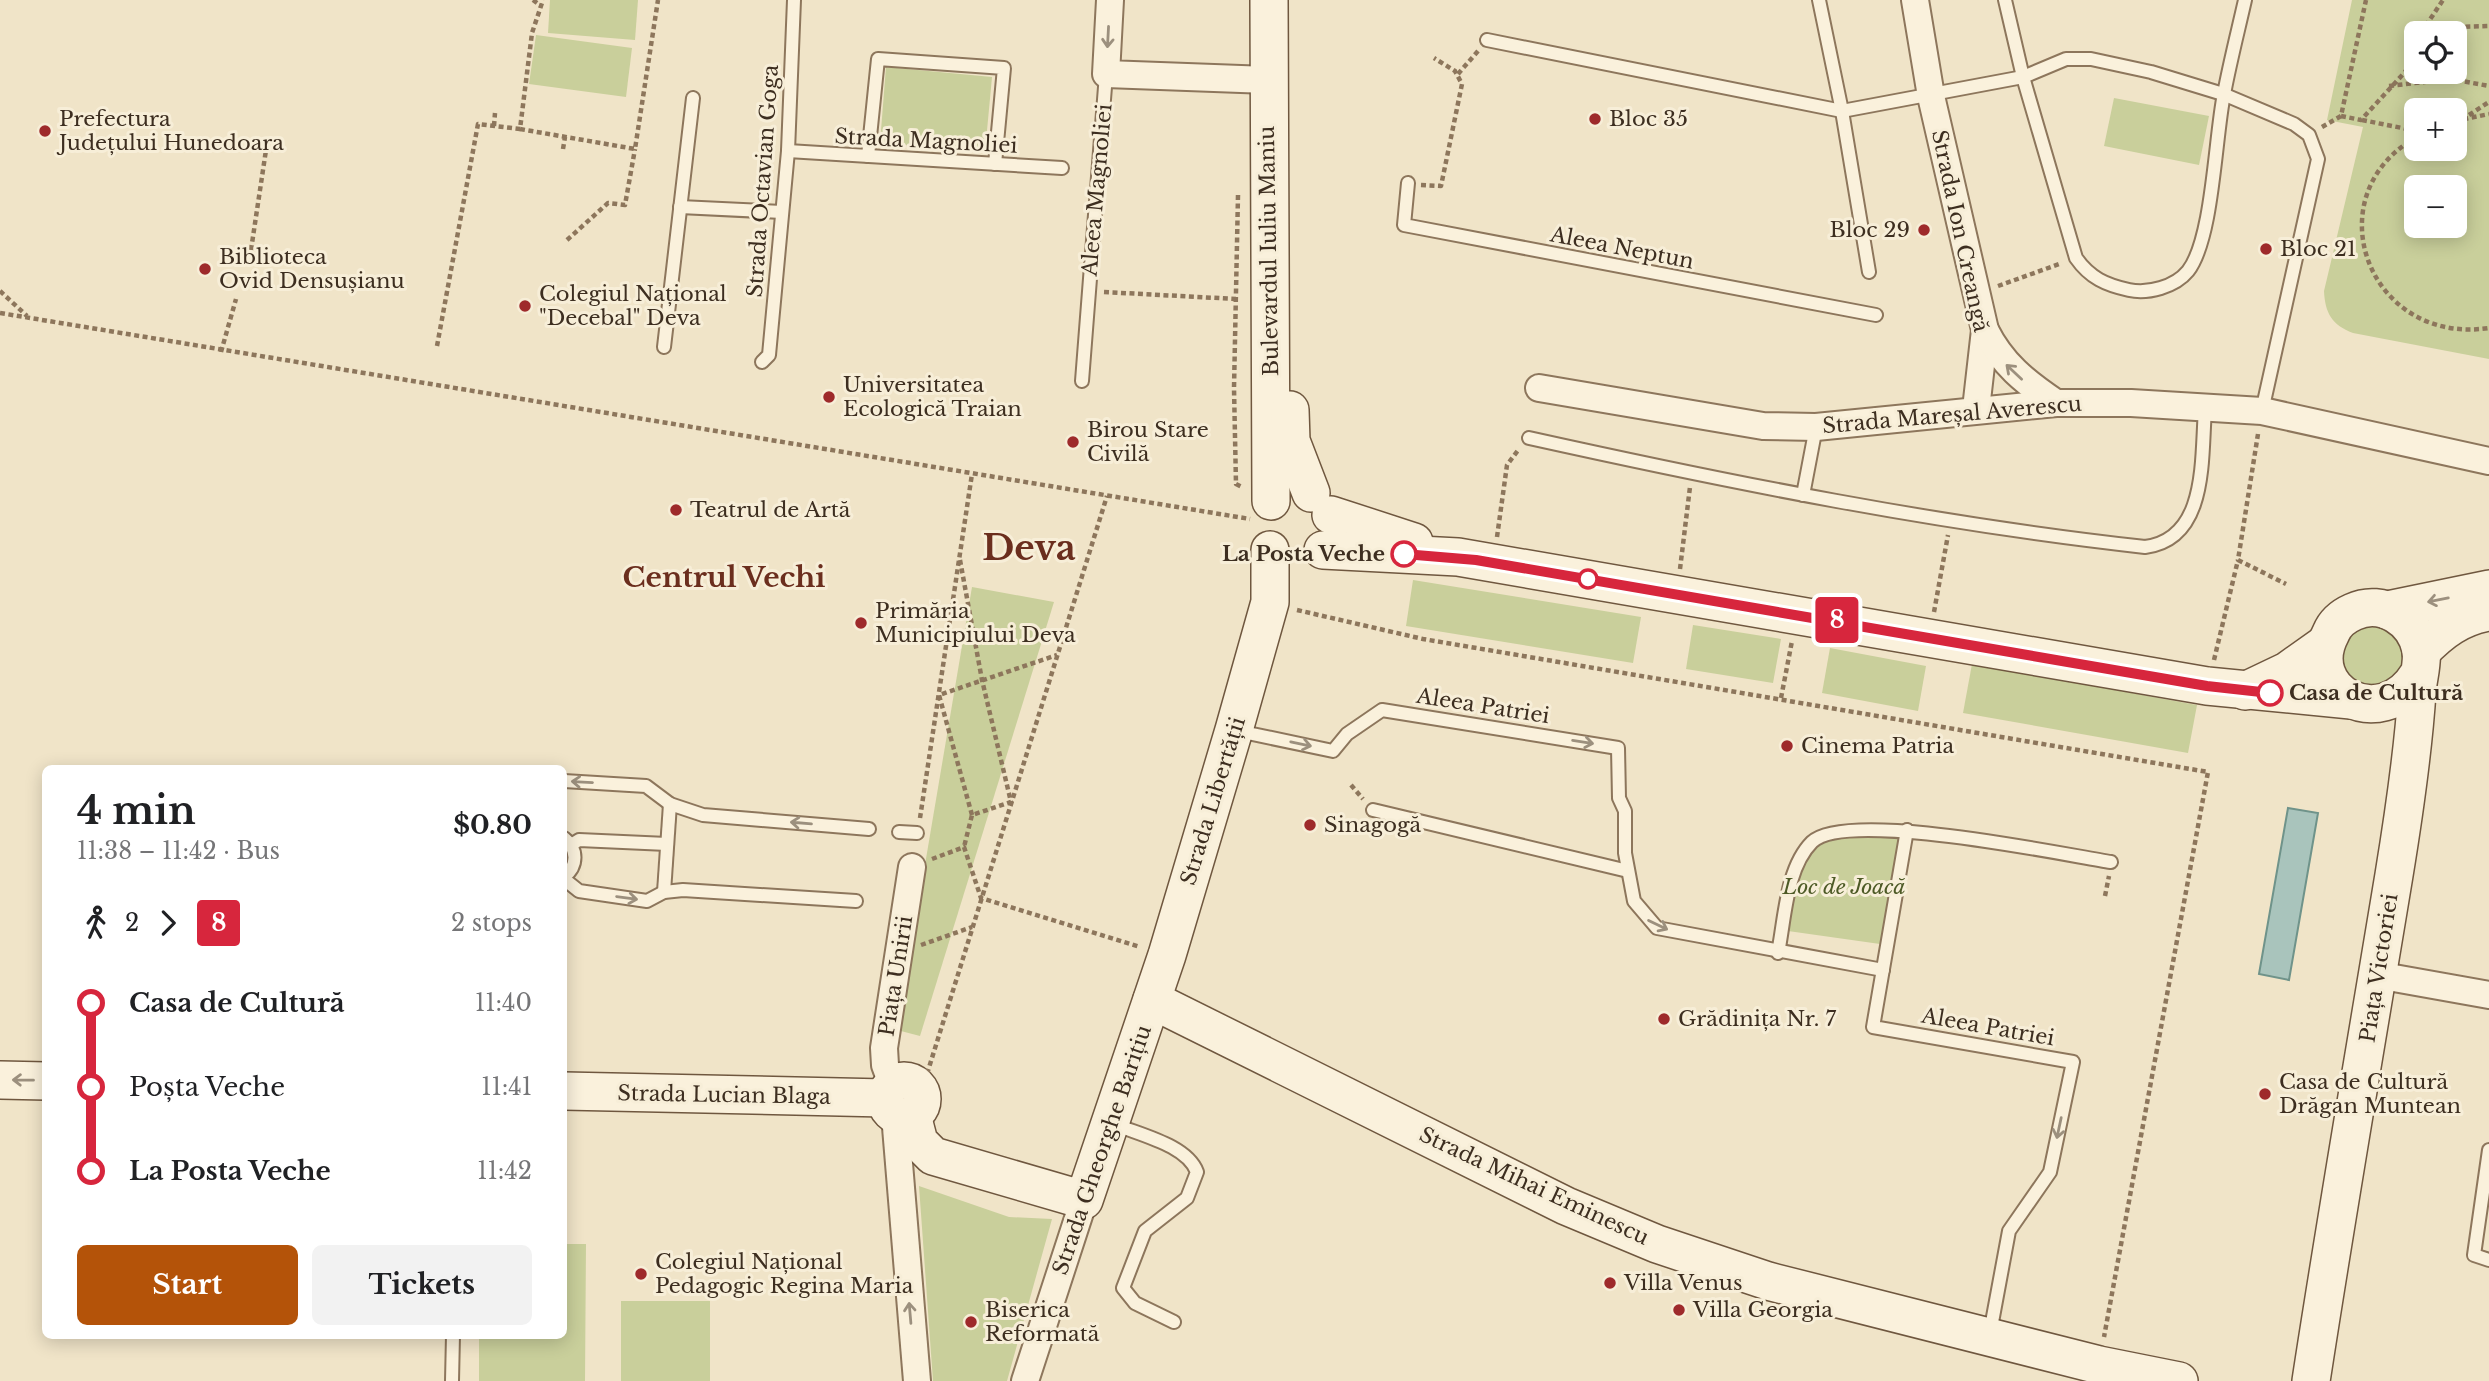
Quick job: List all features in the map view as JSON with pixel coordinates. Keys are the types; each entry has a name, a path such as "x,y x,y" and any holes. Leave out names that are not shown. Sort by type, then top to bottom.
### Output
{"street":[{"name":"Aleea Magnoliei","path":"1106,74 1110,0"},
{"name":"Bulevardul Iuliu Maniu","path":"1269,0 1268,80 1285,537"},
{"name":"Bulevardul Iuliu Maniu","path":"1293,0 1291,441 1321,504"},
{"name":"Strada Ion Creangă","path":"1915,0 1931,96 1984,330 1976,409"},
{"path":"1106,74 1268,80"},
{"path":"1984,330 1997,354 2016,376 2056,403"},
{"name":"Strada Mareșal Averescu","path":"1539,388 1763,426 1816,427 2056,403 2131,403 2205,410 2262,411 2489,461"},
{"path":"1285,537 1290,491 1458,557"},
{"path":"1285,537 1332,534 1321,504"},
{"path":"1285,537 1458,557 1798,613 2207,686 2357,702 2390,702 2402,695 2441,631 2458,620 2489,612"},
{"name":"Strada Libertății","path":"1152,1000 1234,730 1270,602 1285,537"},
{"path":"2245,691 2287,671 2325,644 2342,618 2356,610 2387,610 2489,589"},
{"name":"Piața Victoriei","path":"2311,1381 2413,761 2420,663 2416,633 2404,618 2387,610"},
{"path":"2325,644 2324,661 2328,677 2338,691 2357,702 2413,761"},
{"name":"Piața Unirii","path":"901,1101 885,1065 884,1048 901,942 897,905 912,867"},
{"path":"2377,975 2489,995"},
{"name":"Strada Mihai Eminescu","path":"1152,1000 1611,1227 1768,1281 2099,1365 2179,1381"},
{"name":"Strada Gheorghe Barițiu","path":"1025,1381 1152,1000"},
{"path":"0,1080 42,1081"},
{"name":"Strada Lucian Blaga","path":"567,1091 901,1101"},
{"path":"901,1101 919,1142 933,1156 1084,1200"},
{"path":"901,1101 917,1381"}],"lane":[{"name":"Strada Octavian Goga","path":"762,362 769,355 788,151 794,0"},
{"path":"1819,0 1842,111 1869,272"},
{"path":"2005,0 2023,77 2076,258 2087,273 2135,291 2164,288 2187,272 2202,241 2224,94 2245,0"},
{"path":"1487,40 1842,111 2023,77 2066,59 2091,59 2151,72 2224,94 2294,124 2309,135 2318,159 2262,411"},
{"path":"868,156 878,60 1004,68 995,164"},
{"name":"Aleea Magnoliei","path":"1082,381 1106,74"},
{"path":"664,347 693,98"},
{"name":"Strada Magnoliei","path":"788,151 1062,168"},
{"name":"Aleea Neptun","path":"1408,183 1404,225 1876,315"},
{"path":"680,207 782,212"},
{"path":"1529,438 1692,474 1950,522 2145,547 2160,545 2174,538 2190,516 2199,476 2205,410"},
{"path":"1803,495 1816,427"},
{"name":"Aleea Patriei","path":"1234,730 1334,751 1347,734 1382,710 1618,748 1619,798 1625,811 1628,871 1634,901 1657,928 1778,953 1883,970"},
{"path":"567,781 646,786 670,804 703,815 869,829"},
{"path":"664,892 670,804"},
{"path":"1373,810 1628,871"},
{"path":"1778,953 1796,867 1812,842 1827,832 1907,830 2111,862"},
{"name":"Aleea Patriei","path":"1907,830 1873,1027 2073,1062 2050,1172 2009,1231 1989,1337"},
{"path":"898,832 917,833"},
{"path":"567,874 574,864 567,841 667,844"},
{"path":"567,881 579,891 647,901 664,892 683,890 856,901"},
{"path":"1110,1122 1181,1152 1193,1160 1197,1172 1187,1198 1145,1231 1124,1288 1135,1303 1174,1322"},
{"path":"2489,1150 2474,1255 2489,1260"},
{"path":"452,1381 453,1339"}],"path":[{"path":"520,129 532,33 542,3 533,0"},
{"path":"567,240 608,203 625,205 658,0"},
{"path":"2341,116 2365,0"},
{"path":"2429,21 2443,0"},
{"path":"2467,27 2489,26"},
{"path":"1458,74 1487,40"},
{"path":"1408,183 1441,186 1462,85 1458,74 1434,58"},
{"path":"2361,120 2404,72"},
{"path":"2389,86 2451,79 2489,86"},
{"path":"2467,116 2489,103"},
{"path":"494,126 495,113"},
{"path":"2467,117 2489,114"},
{"path":"2309,135 2341,116 2404,128"},
{"path":"437,346 478,124 635,149"},
{"path":"563,149 565,137"},
{"path":"2404,146 2391,156 2375,178 2365,203 2362,225 2366,255 2383,289 2408,313 2442,328 2469,331 2489,328"},
{"path":"251,250 265,150"},
{"path":"1976,293 2076,258"},
{"path":"0,291 27,316"},
{"path":"1089,292 1236,299"},
{"path":"221,352 236,299"},
{"path":"0,313 221,352 1107,496 1285,537"},
{"path":"2207,686 2238,560 2262,411"},
{"path":"1493,563 1507,465 1529,438"},
{"path":"917,833 972,474"},
{"path":"1677,594 1692,474"},
{"path":"901,1101 972,926 1107,496"},
{"path":"1929,637 1950,522"},
{"path":"959,556 982,680 1011,802"},
{"path":"2238,560 2286,584"},
{"path":"1270,602 1328,619 1423,639 2208,772 2099,1365"},
{"path":"1781,698 1798,613"},
{"path":"939,695 1057,655"},
{"path":"939,695 972,815 964,847 981,898"},
{"path":"972,815 1011,802"},
{"path":"912,867 964,847"},
{"path":"981,898 1167,955"},
{"path":"901,942 924,946 972,926"}],"green space":[{"path":"550,0 638,0 635,40 548,33"},
{"path":"2352,0 2489,0 2489,359 2353,333 2335,322 2328,312 2324,291 2363,127 2327,120"},
{"path":"536,35 632,48 626,97 529,84"},
{"path":"886,67 992,77 985,152 880,143"},
{"path":"2114,98 2209,116 2199,165 2104,146"},
{"path":"1413,580 1641,617 1633,663 1406,626"},
{"path":"972,587 1054,602 920,1036 897,1030"},
{"path":"2379,617 2412,653 2396,687 2349,686 2337,641"},
{"path":"1693,625 1781,639 1773,683 1686,669"},
{"path":"1830,648 1926,666 1918,711 1822,693"},
{"path":"1972,664 2197,705 2188,753 1963,713"},
{"name":"Loc de Joacă","path":"1904,834 1880,944 1788,931 1801,866 1816,845 1834,836"},
{"path":"919,1186 1009,1217 1052,1219 1007,1381 933,1381"},
{"path":"567,1244 586,1244 585,1381 479,1381 479,1339 567,1339"},
{"path":"621,1301 710,1301 710,1381 621,1381"}],"water":[{"path":"2288,808 2318,813 2289,980 2259,974"}],"bus line":[{"name":"8","path":"1404,554 1458,557 1798,613 2207,686 2270,693"}],"place":[{"name":"Bloc 35","path":"1595,119"},
{"name":"Prefectura Județului Hunedoara","path":"45,131"},
{"name":"Bloc 29","path":"1924,230"},
{"name":"Bloc 21","path":"2266,249"},
{"name":"Biblioteca Ovid Densușianu","path":"205,269"},
{"name":"Colegiul Național \"Decebal\" Deva","path":"525,306"},
{"name":"Universitatea Ecologică Traian","path":"829,397"},
{"name":"Birou Stare Civilă","path":"1073,442"},
{"name":"Teatrul de Artă","path":"676,510"},
{"name":"La Posta Veche","path":"1404,554"},
{"name":"Primăria Municipiului Deva","path":"861,623"},
{"name":"Casa de Cultură","path":"2270,693"},
{"name":"Cinema Patria","path":"1787,746"},
{"name":"Sinagogă","path":"1310,825"},
{"name":"Grădinița Nr. 7","path":"1664,1019"},
{"name":"Casa de Cultură Drăgan Muntean","path":"2265,1094"},
{"name":"Colegiul Național Pedagogic Regina Maria","path":"641,1274"},
{"name":"Villa Venus","path":"1610,1283"},
{"name":"Villa Georgia","path":"1679,1310"},
{"name":"Biserica Reformată","path":"971,1322"}],"district":[{"name":"Deva","path":"1029,548"},
{"name":"Centrul Vechi","path":"724,577"}]}
